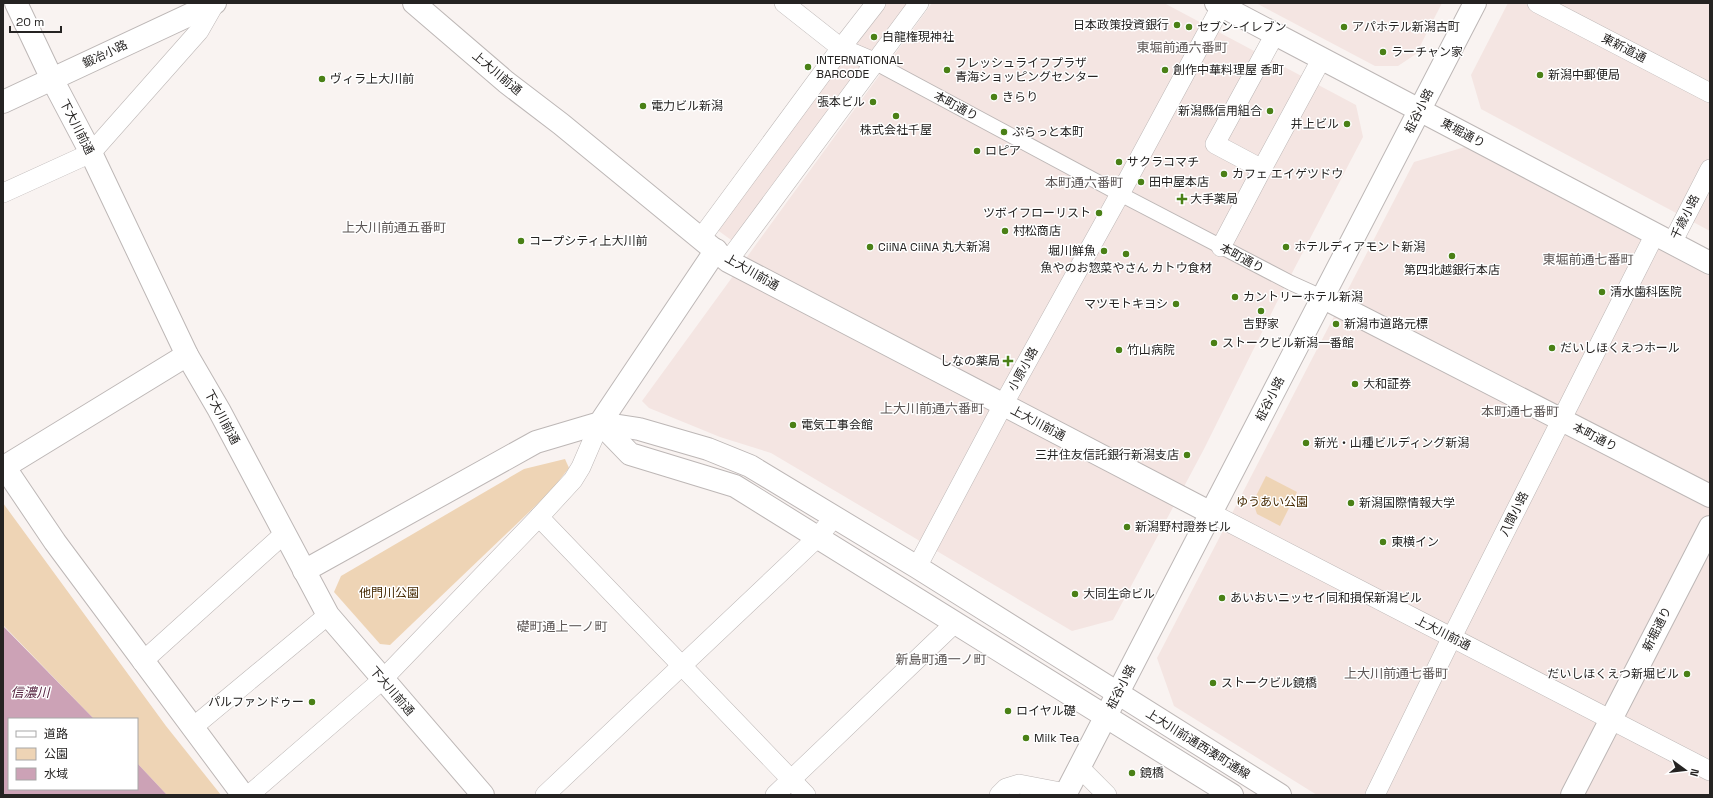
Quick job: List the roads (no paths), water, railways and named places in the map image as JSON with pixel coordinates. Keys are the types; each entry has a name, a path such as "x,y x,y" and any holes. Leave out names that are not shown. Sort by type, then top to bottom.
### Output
{"main road":[{"name":"下大川前通","path":"16,3 187,355 219,410 328,615 382,680 483,795"},
{"name":"鍛冶小路","path":"10,99 215,3"},
{"name":"上大川前通","path":"414,3 506,82 561,124 715,250 1003,405 1211,513"},
{"name":"柾谷小路","path":"1065,794 1475,3"},
{"name":"東堀通り","path":"1220,4 1710,263"},
{"path":"304,571 536,442 600,423 715,250"},
{"name":"本町通り","path":"1322,297 1710,496"},
{"path":"187,355 4,466 55,542 142,662 243,795"},
{"path":"600,423 630,454 735,486 818,536 1105,717 1232,795"},
{"name":"上大川前通西湊町通線","path":"600,423 639,430 708,449 750,466 917,568 1280,795"},
{"name":"新堀通り","path":"1572,795 1710,527"}],"street":[{"path":"3,192 90,153 198,31 215,3"},
{"name":"本町通り","path":"784,3 841,48 874,62 1120,194 1290,283 1322,297"},
{"path":"715,250 841,48 876,3"},
{"path":"715,250 874,62 919,3"},
{"name":"東新道通","path":"1537,3 1710,93"},
{"name":"小原小路","path":"917,568 1003,405 1120,194 1220,4"},
{"path":"1262,169 1215,144 1275,34"},
{"path":"1222,247 1322,58"},
{"name":"千歳小路","path":"1663,238 1710,169"},
{"name":"八間小路","path":"1375,795 1452,637 1561,420 1663,238"},
{"path":"249,795 382,680 540,517 573,480 581,467 600,423"},
{"name":"上大川前通","path":"1211,513 1710,771"},
{"path":"540,517 806,795"},
{"path":"545,795 818,536 834,517"},
{"path":"142,662 284,534"},
{"path":"192,728 328,615"},
{"path":"775,795 955,623"},
{"path":"1079,767 1107,795"},
{"path":"999,795 1006,788 1019,784 1065,794"}],"water":[{"name":"信濃川","path":"3,626 93,718 8,718 8,790 138,790 138,764 167,795 3,795"}],"place":[{"name":"日本政策投資銀行","path":"1177,25"},
{"name":"セブン-イレブン","path":"1189,27"},
{"name":"アパホテル新潟古町","path":"1344,27"},
{"name":"白龍権現神社","path":"874,37"},
{"name":"ラーチャン家","path":"1383,52"},
{"name":"INTERNATIONAL BARCODE","path":"808,67"},
{"name":"フレッシュライフプラザ 青海ショッピングセンター","path":"947,70"},
{"name":"創作中華料理屋 香町","path":"1165,70"},
{"name":"新潟中郵便局","path":"1540,75"},
{"name":"ヴィラ上大川前","path":"322,79"},
{"name":"きらり","path":"994,97"},
{"name":"張本ビル","path":"873,102"},
{"name":"電力ビル新潟","path":"643,106"},
{"name":"新潟縣信用組合","path":"1270,111"},
{"name":"株式会社千屋","path":"896,116"},
{"name":"井上ビル","path":"1347,124"},
{"name":"ぷらっと本町","path":"1004,132"},
{"name":"ロピア","path":"977,151"},
{"name":"サクラコマチ","path":"1119,162"},
{"name":"カフェ エイゲツドウ","path":"1224,174"},
{"name":"田中屋本店","path":"1141,182"},
{"name":"大手薬局","path":"1182,199"},
{"name":"ツボイフローリスト","path":"1099,213"},
{"name":"村松商店","path":"1005,231"},
{"name":"コープシティ上大川前","path":"521,241"},
{"name":"CiiNA CiiNA 丸大新潟","path":"870,247"},
{"name":"ホテルディアモント新潟","path":"1286,247"},
{"name":"堀川鮮魚","path":"1104,251"},
{"name":"魚やのお惣菜やさん カトウ食材","path":"1126,254"},
{"name":"第四北越銀行本店","path":"1452,256"},
{"name":"清水歯科医院","path":"1602,292"},
{"name":"カントリーホテル新潟","path":"1235,297"},
{"name":"マツモトキヨシ","path":"1176,304"},
{"name":"吉野家","path":"1261,311"},
{"name":"新潟市道路元標","path":"1336,324"},
{"name":"ストークビル新潟一番館","path":"1214,343"},
{"name":"だいしほくえつホール","path":"1552,348"},
{"name":"竹山病院","path":"1119,350"},
{"name":"しなの薬局","path":"1008,361"},
{"name":"大和証券","path":"1355,384"},
{"name":"電気工事会館","path":"793,425"},
{"name":"新光・山種ビルディング新潟","path":"1306,443"},
{"name":"三井住友信託銀行新潟支店","path":"1187,455"},
{"name":"新潟国際情報大学","path":"1351,503"},
{"name":"新潟野村證券ビル","path":"1127,527"},
{"name":"東横イン","path":"1383,542"},
{"name":"大同生命ビル","path":"1075,594"},
{"name":"あいおいニッセイ同和損保新潟ビル","path":"1222,598"},
{"name":"だいしほくえつ新堀ビル","path":"1687,674"},
{"name":"ストークビル鏡橋","path":"1213,683"},
{"name":"パルファンドゥー","path":"312,702"},
{"name":"ロイヤル礎","path":"1008,711"},
{"name":"Milk Tea","path":"1026,738"},
{"name":"鏡橋","path":"1132,773"}],"district":[{"name":"東堀前通六番町","path":"1182,47"},
{"name":"本町通六番町","path":"1084,182"},
{"name":"上大川前通五番町","path":"394,227"},
{"name":"東堀前通七番町","path":"1588,259"},
{"name":"上大川前通六番町","path":"932,408"},
{"name":"本町通七番町","path":"1520,411"},
{"name":"礎町通上一ノ町","path":"562,626"},
{"name":"新島町通一ノ町","path":"941,659"},
{"name":"上大川前通七番町","path":"1396,673"}],"park label":[{"name":"ゆうあい公園","path":"1272,502"},
{"name":"他門川公園","path":"389,593"}]}
